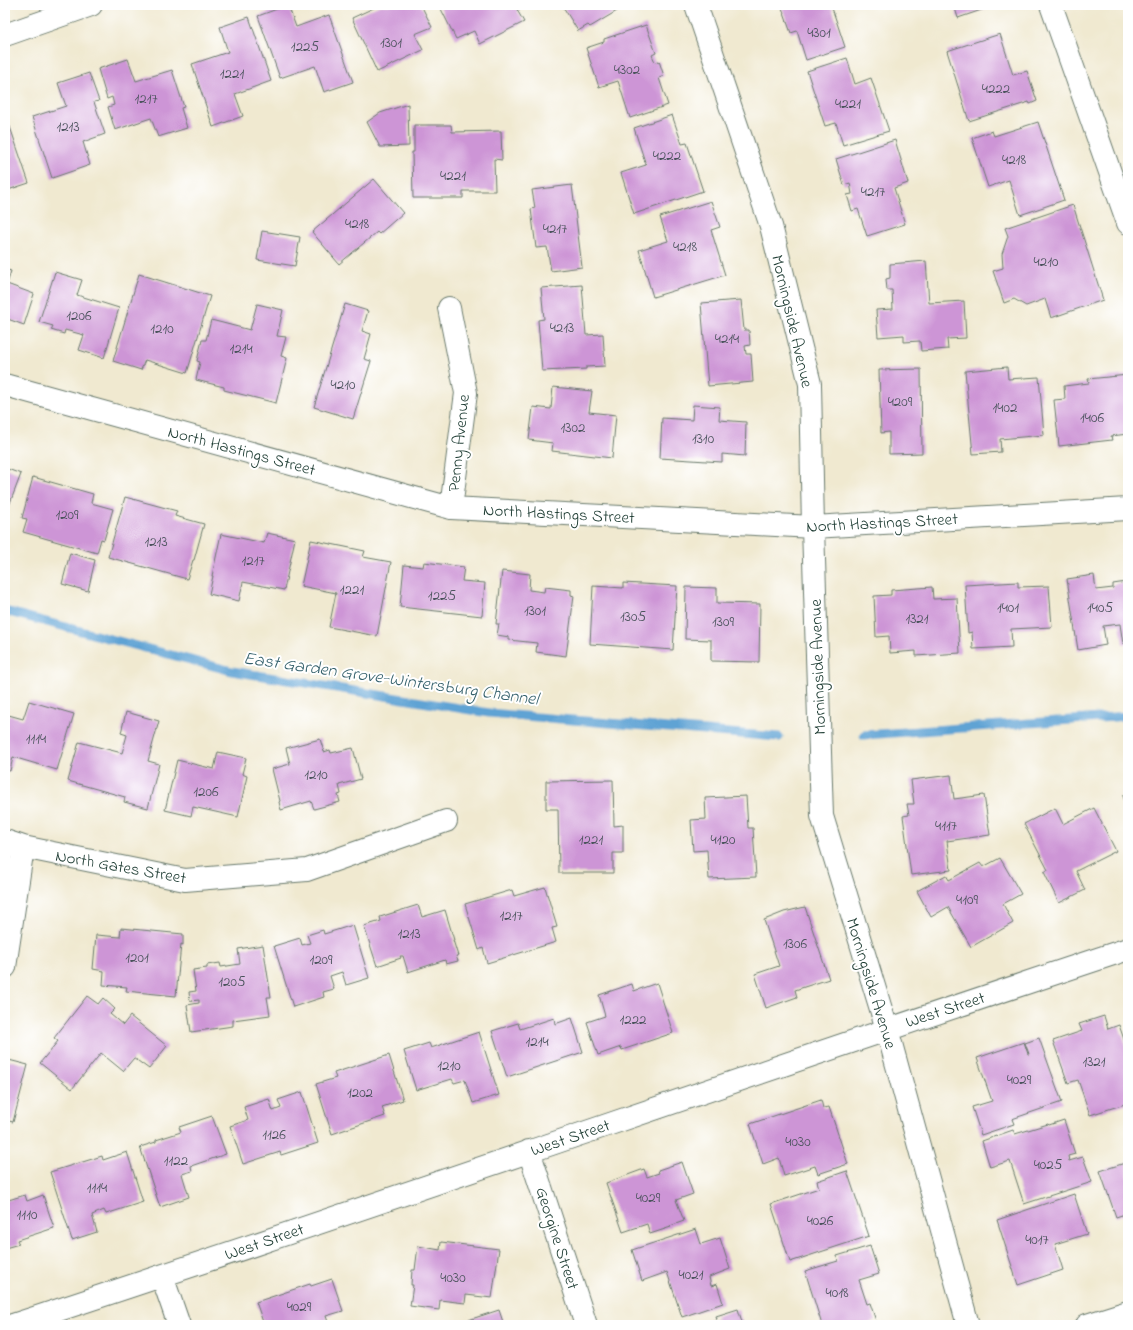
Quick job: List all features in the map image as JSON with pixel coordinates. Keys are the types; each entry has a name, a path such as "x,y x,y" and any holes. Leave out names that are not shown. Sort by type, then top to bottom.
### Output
{"street":[{"path":"5,35 91,5"},
{"name":"Morningside Avenue","path":"696,5 771,226 810,384 822,816 887,1029 968,1325"},
{"path":"1051,5 1128,222"},
{"name":"Penny Avenue","path":"449,308 466,393 451,508"},
{"name":"North Hastings Street","path":"5,385 451,508 813,527 1128,509"},
{"name":"North Gates Street","path":"14,844 185,880 307,870 446,821"},
{"path":"5,967 14,844"},
{"name":"West Street","path":"13,1325 162,1276 887,1029 1128,949"},
{"name":"Georgine Street","path":"529,1151 586,1325"},
{"path":"162,1276 179,1325"},
{"path":"1088,1325 1128,1312"}],"building":[{"path":"288,5 296,27 329,15 353,82 324,92 315,66 280,78 258,16"},
{"path":"380,5 421,5 432,27 415,34 423,50 377,72 352,18"},
{"path":"439,5 518,5 520,9 517,10 524,22 480,44 474,31 456,39"},
{"path":"562,5 627,5 590,27 588,25 578,31"},
{"path":"781,5 831,5 845,47 806,60 797,31 791,33"},
{"path":"954,5 996,5 958,18"},
{"path":"249,17 271,81 235,94 243,116 213,127 192,64 228,52 220,27"},
{"path":"646,25 656,53 652,55 655,62 659,61 664,76 659,78 668,105 630,118 618,81 599,87 586,48 604,42 604,39"},
{"path":"1000,34 1013,75 1027,71 1037,101 1030,104 1029,102 969,121 947,51"},
{"path":"847,58 855,84 871,78 889,131 843,145 836,123 825,126 807,71"},
{"path":"128,59 136,81 172,70 184,107 181,108 187,128 158,137 151,118 115,130 108,107 114,105 112,97 107,99 98,69"},
{"path":"89,73 99,101 94,102 105,134 83,142 90,165 52,178 32,117 66,106 58,83"},
{"path":"408,104 409,146 380,147 367,122 380,113"},
{"path":"672,115 682,144 687,143 703,191 634,214 621,173 646,165 634,128"},
{"path":"1038,122 1064,200 1020,215 1009,180 988,187 972,138 992,131 994,136"},
{"path":"9,124 29,183 5,191 5,125"},
{"path":"414,125 451,125 452,132 501,131 502,160 494,159 495,191 463,191 463,198 413,198 412,152 414,152"},
{"path":"895,140 908,183 894,188 905,224 867,236 858,209 852,211 847,195 852,194 850,183 844,185 836,159"},
{"path":"374,179 403,213 379,234 377,232 339,264 312,232"},
{"path":"572,185 582,267 551,271 547,247 536,248 531,209 535,208 532,190"},
{"path":"711,201 720,227 711,230 725,275 653,297 639,250 668,241 660,217"},
{"path":"1073,205 1103,300 1051,318 1045,299 1026,306 1014,299 1004,303 993,271 1003,268 1002,254 1008,236 1005,228"},
{"path":"262,231 300,237 295,266 257,260"},
{"path":"926,261 929,303 964,301 966,338 947,339 948,349 921,351 920,341 904,342 904,335 878,337 876,310 893,309 892,290 887,290 886,279 890,278 890,264"},
{"path":"5,269 11,271 7,284 34,294 24,325 5,318"},
{"path":"55,272 82,280 77,295 119,308 104,358 79,350 84,335 65,330 64,334 51,330 53,326 39,322"},
{"path":"139,274 210,296 187,373 145,360 141,370 113,361"},
{"path":"582,285 586,335 603,334 605,366 586,367 586,369 542,371 538,320 544,319 541,288"},
{"path":"741,300 744,330 749,330 750,345 745,346 746,354 751,354 753,382 708,386 701,303"},
{"path":"257,304 283,310 277,336 286,337 281,356 287,358 276,403 224,390 224,387 196,380 200,362 197,361 202,340 206,340 211,320 250,330"},
{"path":"345,304 368,311 362,331 371,334 364,359 371,361 353,419 314,407"},
{"path":"1007,367 1008,379 1039,377 1044,435 1000,439 1001,452 973,454 965,371"},
{"path":"921,369 922,453 889,454 889,432 881,433 879,370"},
{"path":"1128,375 1128,434 1111,436 1112,440 1059,446 1054,400 1065,399 1064,386 1089,383 1088,379"},
{"path":"553,387 592,391 589,412 616,415 612,458 552,451 553,443 529,440 533,407 551,409"},
{"path":"693,405 720,407 719,420 746,422 745,456 722,454 722,462 660,458 662,418 692,420"},
{"path":"5,468 21,474 5,516"},
{"path":"33,477 93,494 91,503 113,509 104,540 101,539 97,553 23,532 27,519 22,518"},
{"path":"125,497 177,511 175,516 204,524 187,579 108,557"},
{"path":"267,533 295,539 284,590 243,582 239,601 209,594 221,534 264,543"},
{"path":"311,540 365,551 363,557 391,562 377,636 329,627 336,593 301,586"},
{"path":"70,553 95,560 88,591 62,584"},
{"path":"424,562 464,567 462,581 485,583 482,616 400,607 404,565 423,567"},
{"path":"502,571 530,574 529,590 544,592 545,587 571,590 571,595 574,596 566,656 536,652 537,643 509,640 509,637 497,635 499,624 496,624"},
{"path":"1094,575 1096,590 1113,588 1113,584 1126,582 1127,586 1128,585 1128,643 1123,644 1120,624 1103,626 1106,645 1078,650 1067,579"},
{"path":"1018,582 1018,587 1049,586 1052,627 1011,629 1012,647 973,649 972,632 968,633 965,585"},
{"path":"623,583 677,586 673,650 590,644 593,586 623,588"},
{"path":"686,587 717,588 717,603 760,604 759,662 711,661 711,640 685,639"},
{"path":"932,587 933,599 957,598 960,653 916,656 916,651 890,653 889,636 876,637 874,596 891,595 891,590"},
{"path":"29,701 74,714 57,770 13,757 10,771 5,770 5,714 23,719"},
{"path":"126,712 159,721 148,761 159,764 148,808 124,802 125,797 68,781 79,742 122,753 127,735 121,733"},
{"path":"320,739 324,752 330,750 331,753 353,748 361,779 339,785 341,794 338,795 340,802 314,809 311,801 281,810 272,769 290,764 286,748"},
{"path":"218,752 246,758 242,774 247,776 238,817 193,807 191,816 165,810 177,760 214,769"},
{"path":"951,775 954,799 984,795 990,835 947,841 951,870 911,875 903,816 909,815 907,804 914,804 911,780"},
{"path":"613,780 614,826 623,825 623,853 613,853 613,873 559,873 558,809 546,809 546,781"},
{"path":"1128,794 1128,810 1123,796"},
{"path":"746,796 748,828 753,828 756,877 709,879 707,850 693,851 691,820 706,819 705,798"},
{"path":"1055,808 1063,824 1094,808 1116,851 1076,871 1085,890 1059,903 1044,872 1048,870 1024,824"},
{"path":"1000,858 1021,894 1003,904 1013,923 971,947 948,907 931,917 917,891 946,875 949,880 980,863 983,867"},
{"path":"545,887 557,927 552,928 556,942 487,963 483,948 479,950 465,904 512,890 514,896"},
{"path":"418,905 422,917 445,910 454,940 458,961 446,964 445,960 408,972 403,956 400,956 401,958 377,966 364,926 381,921 380,917"},
{"path":"805,907 829,979 795,990 797,997 766,1008 755,974 779,966 764,920 784,912"},
{"path":"353,925 369,978 346,985 342,972 330,976 334,989 323,992 324,997 293,1007 274,946 300,938 302,945 310,943 307,935 323,930 324,934"},
{"path":"121,928 183,934 183,945 181,944 176,996 126,991 127,987 103,985 104,971 93,969 96,935 120,937"},
{"path":"263,945 271,997 267,997 270,1015 233,1020 233,1026 191,1032 187,1005 199,1003 199,1000 190,1001 189,992 196,991 193,970 207,968 207,965 220,963 221,967 240,964 238,949"},
{"path":"657,983 673,1033 622,1050 621,1047 598,1055 587,1022 605,1016 599,995 632,984 634,991"},
{"path":"87,996 98,1004 103,998 115,1009 110,1014 123,1025 130,1016 167,1046 149,1069 134,1058 123,1071 101,1053 72,1089 40,1063 58,1041 54,1038"},
{"path":"1104,1016 1108,1029 1119,1025 1128,1051 1128,1103 1090,1115 1078,1080 1068,1083 1053,1041 1082,1031 1079,1024"},
{"path":"554,1018 555,1024 572,1018 583,1052 507,1077 492,1031 518,1023 520,1029"},
{"path":"479,1032 499,1095 473,1103 465,1080 454,1083 452,1079 416,1090 404,1051 429,1043 431,1048"},
{"path":"1039,1038 1062,1102 1012,1119 1014,1124 981,1135 972,1107 992,1101 977,1058 1024,1042 1029,1054 1025,1043"},
{"path":"389,1055 403,1100 382,1107 385,1116 332,1134 316,1084 336,1078 334,1073"},
{"path":"5,1059 28,1065 13,1122 5,1120"},
{"path":"302,1092 318,1143 281,1155 280,1152 243,1164 230,1126 248,1120 244,1107 269,1099 273,1111 281,1108 278,1100"},
{"path":"821,1100 823,1108 829,1107 848,1164 818,1174 815,1166 784,1176 779,1158 763,1164 750,1124"},
{"path":"212,1116 226,1154 191,1166 192,1171 182,1174 189,1197 160,1207 140,1147 181,1132 179,1127"},
{"path":"1064,1120 1075,1154 1068,1156 1069,1161 1083,1157 1092,1182 1024,1204 1010,1161 990,1167 982,1141 1013,1130 1015,1134"},
{"path":"127,1152 143,1202 106,1214 104,1210 92,1215 97,1232 72,1240 50,1172 102,1156 103,1160"},
{"path":"682,1162 693,1194 676,1200 684,1221 650,1234 647,1224 623,1232 606,1183 644,1169 647,1177 659,1173 658,1170"},
{"path":"1128,1162 1128,1213 1116,1217 1100,1171"},
{"path":"847,1171 869,1236 790,1262 771,1204 819,1188 817,1181"},
{"path":"1074,1194 1087,1234 1055,1244 1063,1270 1018,1285 997,1220"},
{"path":"25,1195 27,1201 43,1195 54,1228 17,1240 19,1244 5,1248 5,1201"},
{"path":"696,1229 701,1244 720,1238 730,1269 709,1277 711,1286 717,1284 723,1303 682,1317 667,1272 642,1281 632,1250"},
{"path":"441,1242 499,1249 492,1298 466,1295 465,1303 440,1300 439,1310 410,1306 413,1285 411,1285 412,1270 415,1270 418,1246 440,1250"},
{"path":"870,1246 879,1274 859,1280 867,1304 870,1303 876,1321 863,1325 822,1325 805,1271 838,1261 837,1256"},
{"path":"332,1279 343,1311 326,1316 329,1325 264,1325 256,1302 310,1284 311,1286"},
{"path":"738,1309 743,1325 699,1325 717,1319 716,1316"},
{"path":"499,1310 504,1325 453,1325"}],"waterway":[{"name":"East Garden Grove-Wintersburg Channel","path":"5,611 232,671 489,713 779,737"},
{"name":"East Garden Grove-Wintersburg Channel","path":"864,735 1128,716"}]}
